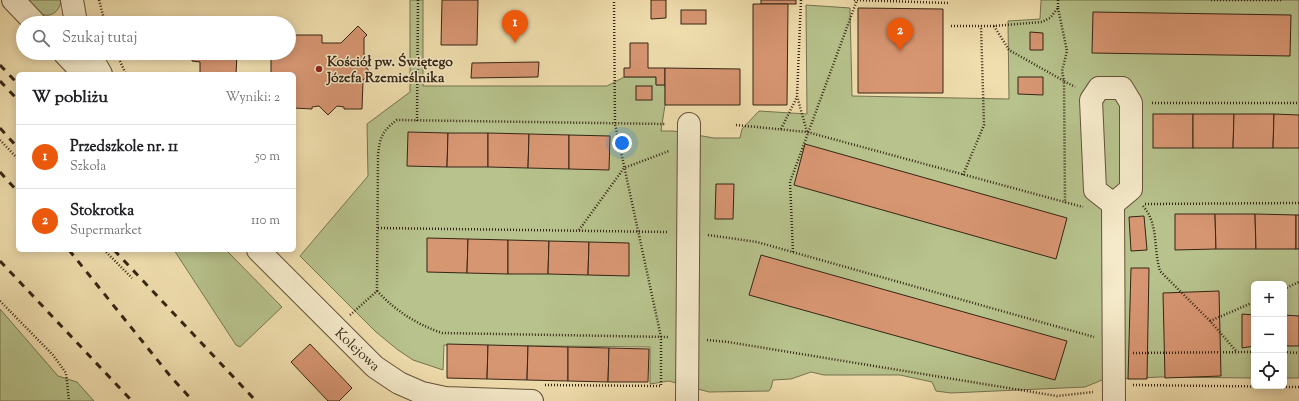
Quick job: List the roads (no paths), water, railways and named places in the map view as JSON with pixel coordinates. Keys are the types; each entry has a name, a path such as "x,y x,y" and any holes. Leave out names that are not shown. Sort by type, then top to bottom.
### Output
{"street":[{"path":"13,0 28,16"},
{"path":"72,0 75,16"},
{"path":"71,60 82,72"},
{"path":"93,60 100,72"},
{"path":"1113,210 1095,190 1091,100 1100,88 1122,88 1131,103 1131,189 1113,210 1115,393"},
{"path":"686,401 690,133"},
{"name":"Kolejowa","path":"260,252 375,367 399,382 422,393 445,398 538,393"}],"railway":[{"path":"0,65 16,82"},
{"path":"0,81 16,98"},
{"path":"0,128 16,146"},
{"path":"0,172 16,190"},
{"path":"71,252 171,377 193,401"},
{"path":"116,252 256,401"},
{"path":"0,261 132,401"}],"place":[{"name":"Przedszkole nr. 11","path":"515,43"},
{"name":"Stokrotka","path":"900,51"},
{"name":"Kościół pw. Świętego Józefa Rzemieślnika","path":"319,69"}]}
